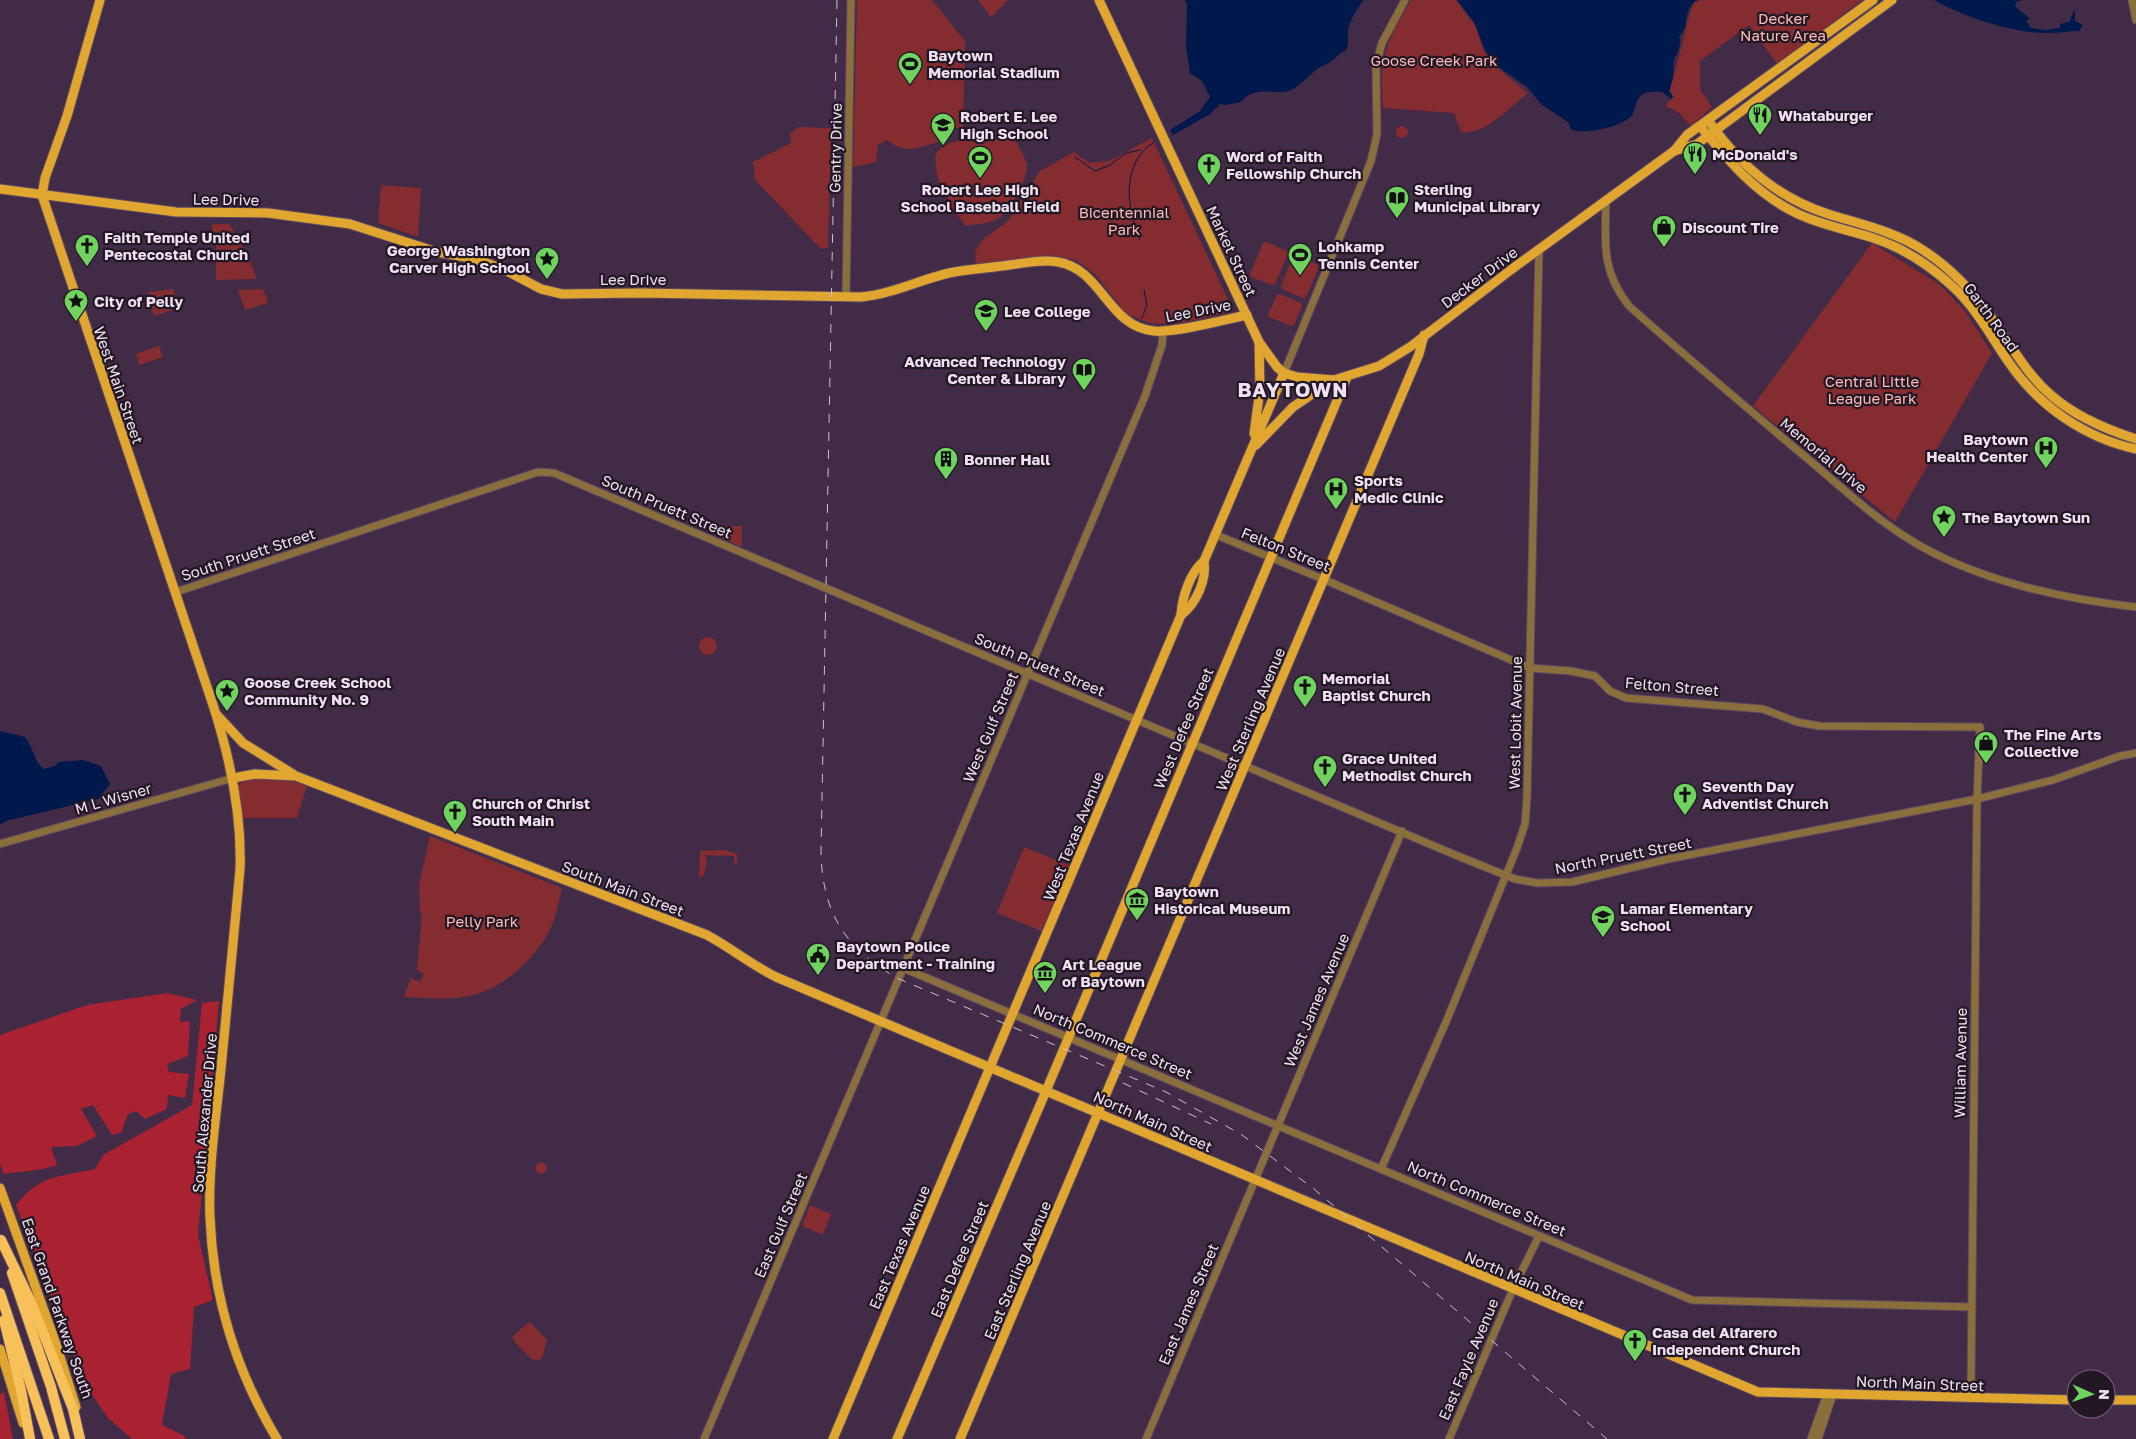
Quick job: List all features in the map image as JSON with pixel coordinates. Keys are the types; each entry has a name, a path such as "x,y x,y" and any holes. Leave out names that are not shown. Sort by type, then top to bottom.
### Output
{"highway":[{"path":"0,1239 31,1302 73,1409 82,1439"},
{"path":"0,1239 51,1387 65,1439"},
{"path":"0,1292 49,1439"},
{"path":"0,1305 21,1390 28,1439"}],"main road":[{"path":"42,195 45,178 68,116 100,0"},
{"name":"Market Street","path":"1099,0 1259,342 1277,367 1284,373"},
{"name":"Decker Drive","path":"1284,373 1322,381 1334,380 1378,366 1410,347 1538,249 1674,151 1687,135 1873,0"},
{"name":"Decker Drive","path":"1674,151 1697,144 1892,0"},
{"name":"Garth Road","path":"1708,120 1711,133 1728,161 1753,186 1778,204 1808,218 1871,237 1920,262 1978,308 2018,359 2052,396 2082,416 2108,429 2136,439"},
{"name":"Garth Road","path":"1700,126 1711,133 1770,186 1812,208 1894,234 1927,253 1965,286 2020,379 2048,406 2078,426 2104,438 2136,449"},
{"name":"Lee Drive","path":"0,189 176,212 268,213 350,224 437,252 476,259 505,270 541,289 555,293 846,297 884,294 948,274 1041,261 1059,262 1080,271 1097,287 1115,312 1130,324 1142,329 1163,331 1247,315"},
{"name":"West Main Street","path":"42,195 216,713 233,778"},
{"path":"1808,218 1812,208"},
{"path":"1871,237 1874,227"},
{"path":"1920,262 1927,253"},
{"name":"West Sterling Avenue","path":"1098,1112 1326,580 1419,354 1424,335"},
{"path":"1251,451 1260,389 1259,342"},
{"name":"West Texas Avenue","path":"990,1067 1046,939 1181,615 1189,609 1196,598 1205,568 1204,560 1214,534 1284,373"},
{"name":"West Defee Street","path":"1046,1091 1347,377"},
{"path":"1251,451 1293,407 1334,380"},
{"path":"2048,406 2052,396"},
{"path":"2104,438 2108,429"},
{"path":"216,713 243,742 296,776"},
{"name":"South Main Street","path":"233,778 255,774 296,776 707,936 726,945 754,966 990,1067"},
{"name":"South Alexander Drive","path":"233,778 240,833 240,869 211,1183 212,1239 218,1289 228,1333 254,1397 277,1439"},
{"name":"North Main Street","path":"990,1067 1512,1290 1758,1392 2066,1400"},
{"name":"East Texas Avenue","path":"834,1439 990,1067"},
{"name":"East Defee Street","path":"897,1439 1046,1091"},
{"name":"East Sterling Avenue","path":"960,1439 1098,1112"},
{"name":"East Grand Parkway South","path":"0,1188 74,1397 82,1439"},
{"path":"0,1349 28,1439"},
{"path":"2116,1400 2136,1400"}],"street":[{"name":"Gentry Drive","path":"846,297 851,0"},
{"name":"West Texas Avenue","path":"1284,373 1371,161 1377,134 1376,65 1382,43 1405,0"},
{"path":"2132,1 2136,20"},
{"name":"Memorial Drive","path":"1606,200 1607,264 1613,282 1629,306 1854,499 1912,541 1970,568 2036,590 2095,602 2136,606"},
{"name":"West Lobit Avenue","path":"1381,1168 1446,1022 1506,876 1521,838 1526,813 1538,249"},
{"name":"West Gulf Street","path":"881,1021 1146,396 1162,345 1163,331"},
{"name":"South Pruett Street","path":"176,592 546,471 1136,720"},
{"name":"Felton Street","path":"1214,534 1530,668 1571,671 1595,676 1610,691 1626,698 1763,709 1806,725 1980,727"},
{"name":"North Pruett Street","path":"1136,720 1506,876 1536,883 1572,882 1668,860 1977,799 2053,780 2120,756 2136,753"},
{"name":"William Avenue","path":"1968,1398 1971,1390 1977,799 1980,727"},
{"name":"M L Wisner","path":"0,844 233,778"},
{"name":"West James Avenue","path":"1255,1180 1402,831"},
{"name":"North Commerce Street","path":"903,968 1539,1236 1701,1301 1972,1307"},
{"name":"East Gulf Street","path":"704,1439 881,1021"},
{"name":"East James Street","path":"1146,1439 1255,1180"},
{"name":"East Fayle Avenue","path":"1449,1439 1512,1290 1539,1236"},
{"path":"1812,1439 1830,1394"},
{"path":"1818,1439 1830,1394"}],"green space":[{"name":"Baytown Memorial Stadium","path":"857,0 932,0 965,41 963,128 940,128 940,141 912,149 894,145 887,140 878,145 876,162 853,167"},
{"path":"978,0 1008,0 991,17"},
{"name":"Goose Creek Park","path":"1411,0 1456,0 1476,27 1482,47 1490,62 1528,93 1497,119 1479,130 1470,132 1461,132 1454,113 1383,108 1382,76 1386,51 1390,39"},
{"name":"Decker Nature Area","path":"1700,0 1862,0 1777,64 1749,25 1700,61 1700,89 1712,107 1691,126 1678,112 1665,106 1673,97 1670,91 1690,13 1694,3"},
{"path":"1400,126 1404,126 1408,132 1404,138 1400,138 1396,134 1396,130"},
{"path":"798,127 831,128 828,248 821,249 755,180 753,162 791,143 790,134"},
{"name":"Robert Lee High School Baseball Field","path":"985,130 1014,136 1026,162 1026,171 1017,195 1002,216 990,222 966,226 949,205 952,202 945,194 939,182 935,157 938,151 949,143 984,136"},
{"name":"Bicentennial Park","path":"1152,138 1233,310 1231,312 1181,323 1153,324 1126,314 1095,274 1076,260 1049,255 976,264 975,252 983,239 1008,221 1040,171 1074,152 1089,163 1109,161"},
{"path":"381,185 421,188 418,237 378,223"},
{"path":"212,224 229,224 248,256 257,279 216,280 216,245 211,245 211,238 218,236 218,232 212,232"},
{"name":"Lohkamp Tennis Center","path":"1266,242 1287,251 1288,254 1273,285 1251,277 1250,274 1263,243"},
{"name":"Central Little League Park","path":"1872,243 1939,284 1965,311 1992,353 1895,522 1753,406"},
{"name":"Lohkamp Tennis Center","path":"1296,255 1317,264 1319,267 1306,297 1303,298 1282,289 1281,286 1293,256"},
{"path":"173,289 179,308 154,316 148,292"},
{"path":"263,289 268,303 245,310 238,290"},
{"name":"Lohkamp Tennis Center","path":"1280,294 1301,303 1302,306 1294,325 1291,326 1268,315 1277,295"},
{"path":"159,346 163,357 139,365 136,354"},
{"path":"720,526 742,526 742,547 719,537"},
{"path":"708,637 714,640 717,646 714,652 708,655 702,652 699,646 702,640"},
{"path":"245,778 289,779 307,786 297,818 241,818 238,791 241,782"},
{"name":"Pelly Park","path":"430,836 562,888 552,925 547,936 531,957 500,984 477,994 450,998 404,997 411,978 420,982 424,974 417,970 422,913 420,913 419,885"},
{"path":"1024,847 1071,866 1044,932 997,913"},
{"path":"726,850 737,854 737,863 734,863 734,856 705,855 707,863 703,877 699,877 700,851"},
{"path":"541,1162 547,1168 541,1174 535,1168"},
{"path":"810,1205 831,1214 823,1235 802,1226"},
{"path":"528,1323 531,1323 547,1340 542,1358 539,1360 531,1359 513,1340 513,1336"}],"shaded area":[{"path":"167,993 197,1000 181,1009 180,1022 190,1021 188,1056 167,1064 169,1072 189,1074 185,1098 168,1095 167,1109 145,1119 136,1111 128,1114 121,1133 112,1135 93,1105 81,1109 97,1136 77,1146 51,1147 57,1165 38,1170 4,1174 0,1164 0,1035 87,1005"},
{"path":"219,1001 198,1235 213,1300 194,1307 190,1369 171,1374 162,1425 183,1435 186,1439 132,1439 108,1418 84,1383 16,1205 34,1187 42,1182 51,1178 95,1169 103,1155 192,1105 202,1003"},
{"path":"4,1392 13,1439 0,1439 0,1394"}],"water":[{"path":"1185,0 1364,0 1350,24 1347,49 1316,70 1295,88 1282,92 1254,93 1247,96 1241,102 1226,105 1220,104 1210,114 1173,135 1170,130 1200,111 1210,97 1202,81 1190,73 1186,47 1187,5"},
{"path":"1457,0 1698,0 1695,1 1688,11 1685,28 1679,37 1680,45 1674,59 1673,77 1669,91 1673,97 1671,99 1662,92 1645,93 1639,98 1632,115 1621,123 1594,131 1577,131 1571,129 1568,122 1541,104 1527,87 1493,63 1484,48 1474,22"},
{"path":"1934,0 2023,0 2016,2 2015,6 2030,19 2026,21 2031,28 2046,30 2060,28 2060,24 2069,22 2075,9 2075,21 2083,25 2079,31 2057,33 2018,30 1958,12"},
{"path":"0,731 25,737 43,769 55,766 59,762 83,760 101,766 110,784 98,799 6,821 0,825"}],"waterway":[{"path":"1140,240 1132,214 1129,186 1136,162 1143,151 1154,142"},
{"path":"1075,157 1095,171 1110,165 1126,153 1140,150"},
{"path":"1142,318 1147,305 1144,290"}],"railway":[{"path":"837,0 821,852 822,874 826,894 840,927 865,956 880,968 899,979 1166,1092 1242,1135 1314,1189 1607,1439"},
{"path":"1123,1083 1211,1124"}],"place":[{"name":"Baytown Memorial Stadium","path":"910,85"},
{"name":"Whataburger","path":"1760,136"},
{"name":"Robert E. Lee High School","path":"943,146"},
{"name":"McDonald's","path":"1695,175"},
{"name":"Robert Lee High School Baseball Field","path":"980,179"},
{"name":"Word of Faith Fellowship Church","path":"1209,186"},
{"name":"Sterling Municipal Library","path":"1397,219"},
{"name":"Discount Tire","path":"1664,248"},
{"name":"Faith Temple United Pentecostal Church","path":"87,267"},
{"name":"Lohkamp Tennis Center","path":"1300,276"},
{"name":"George Washington Carver High School","path":"547,280"},
{"name":"City of Pelly","path":"76,322"},
{"name":"Lee College","path":"986,332"},
{"name":"Advanced Technology Center & Library","path":"1084,391"},
{"name":"Baytown Health Center","path":"2046,469"},
{"name":"Bonner Hall","path":"946,480"},
{"name":"Sports Medic Clinic","path":"1336,510"},
{"name":"The Baytown Sun","path":"1944,538"},
{"name":"Memorial Baptist Church","path":"1305,708"},
{"name":"Goose Creek School Community No. 9","path":"227,712"},
{"name":"The Fine Arts Collective","path":"1986,764"},
{"name":"Grace United Methodist Church","path":"1325,788"},
{"name":"Seventh Day Adventist Church","path":"1685,816"},
{"name":"Church of Christ South Main","path":"455,833"},
{"name":"Baytown Historical Museum","path":"1137,921"},
{"name":"Lamar Elementary School","path":"1603,938"},
{"name":"Baytown Police Department - Training","path":"818,976"},
{"name":"Art League of Baytown","path":"1045,994"},
{"name":"Casa del Alfarero Independent Church","path":"1635,1362"}],"district":[{"name":"BAYTOWN","path":"1293,389"}]}
